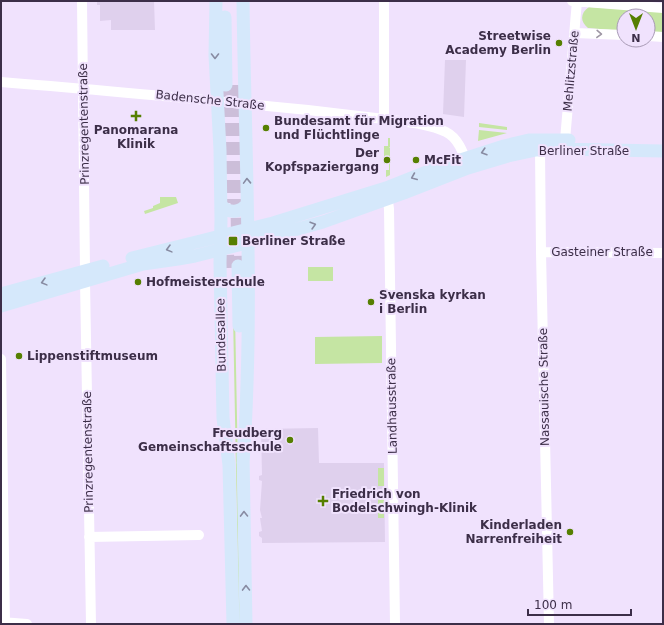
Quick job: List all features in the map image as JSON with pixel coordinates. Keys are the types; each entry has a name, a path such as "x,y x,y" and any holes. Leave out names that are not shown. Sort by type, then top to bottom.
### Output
{"main road":[{"name":"Bundesallee","path":"216,1 215,55 220,150 223,418 229,465"},
{"path":"224,1 230,85 234,1"},
{"name":"Bundesallee","path":"243,1 244,104 248,204 247,417 243,463"},
{"name":"Berliner Straße","path":"1,294 143,264 178,259 220,249 248,236 268,224 387,193 466,163 504,146 529,140 663,142"},
{"name":"Berliner Straße","path":"466,163 540,150 663,151"},
{"path":"221,205 226,210 234,212 242,210 248,204"},
{"name":"Berliner Straße","path":"1,306 85,276 221,236 248,236"},
{"name":"Bundesallee","path":"233,624 229,465 233,267 243,463 246,624"}],"street":[{"name":"Prinzregentenstraße","path":"82,1 90,624"},
{"path":"384,1 384,119"},
{"path":"572,1 663,8"},
{"name":"Mehlitzstraße","path":"565,140 577,1"},
{"path":"574,33 616,35"},
{"name":"Badensche Straße","path":"1,82 83,88 217,101 384,119 416,124 450,135 458,142 466,163"},
{"name":"Nassauische Straße","path":"540,150 549,624"},
{"name":"Landhausstraße","path":"387,193 393,397 395,624"},
{"name":"Gasteiner Straße","path":"541,252 663,253"},
{"path":"1,359 4,623 27,624"},
{"path":"89,537 199,535"}],"shaded area":[{"path":"97,1 154,1 155,30 111,30 111,20 100,21 100,5 97,5"},
{"path":"445,60 466,60 464,117 443,114"},
{"name":"Friedrich von Bodelschwingh-Klinik","path":"318,428 319,463 384,463 385,542 262,543 262,538 259,536 259,532 262,531 260,518 262,518 260,510 262,481 259,480 259,476 262,475 261,429"}],"green space":[{"path":"589,7 616,9 616,30 588,28 585,26 582,18 586,9"},
{"path":"656,12 663,12 663,33 656,33"},
{"path":"479,123 507,127 507,130 479,127"},
{"path":"479,130 507,133 478,141"},
{"path":"388,138 390,138 390,175 386,177 386,170 389,170 389,164 384,164 384,146 388,146"},
{"path":"160,197 176,197 178,203 145,214 144,211 153,208 153,206 160,203"},
{"path":"308,267 333,267 333,281 308,281"},
{"path":"233,314 235,314 241,624 239,624"},
{"path":"382,336 382,363 315,364 315,337"},
{"path":"378,468 384,468 384,486 378,486"},
{"path":"378,494 384,494 384,518 378,518"}],"tunnel":[{"path":"226,85 227,203"},
{"path":"235,85 238,266"},
{"path":"227,236 228,268"}],"place":[{"name":"Streetwise Academy Berlin","path":"559,43"},
{"name":"Panomarana Klinik","path":"136,116"},
{"name":"Bundesamt für Migration und Flüchtlinge","path":"266,128"},
{"name":"Der Kopfspaziergang","path":"387,160"},
{"name":"McFit","path":"416,160"},
{"name":"Berliner Straße","path":"233,241"},
{"name":"Hofmeisterschule","path":"138,282"},
{"name":"Svenska kyrkan i Berlin","path":"371,302"},
{"name":"Lippenstiftmuseum","path":"19,356"},
{"name":"Freudberg Gemeinschaftsschule","path":"290,440"},
{"name":"Friedrich von Bodelschwingh-Klinik","path":"323,501"},
{"name":"Kinderladen Narrenfreiheit","path":"570,532"}]}
